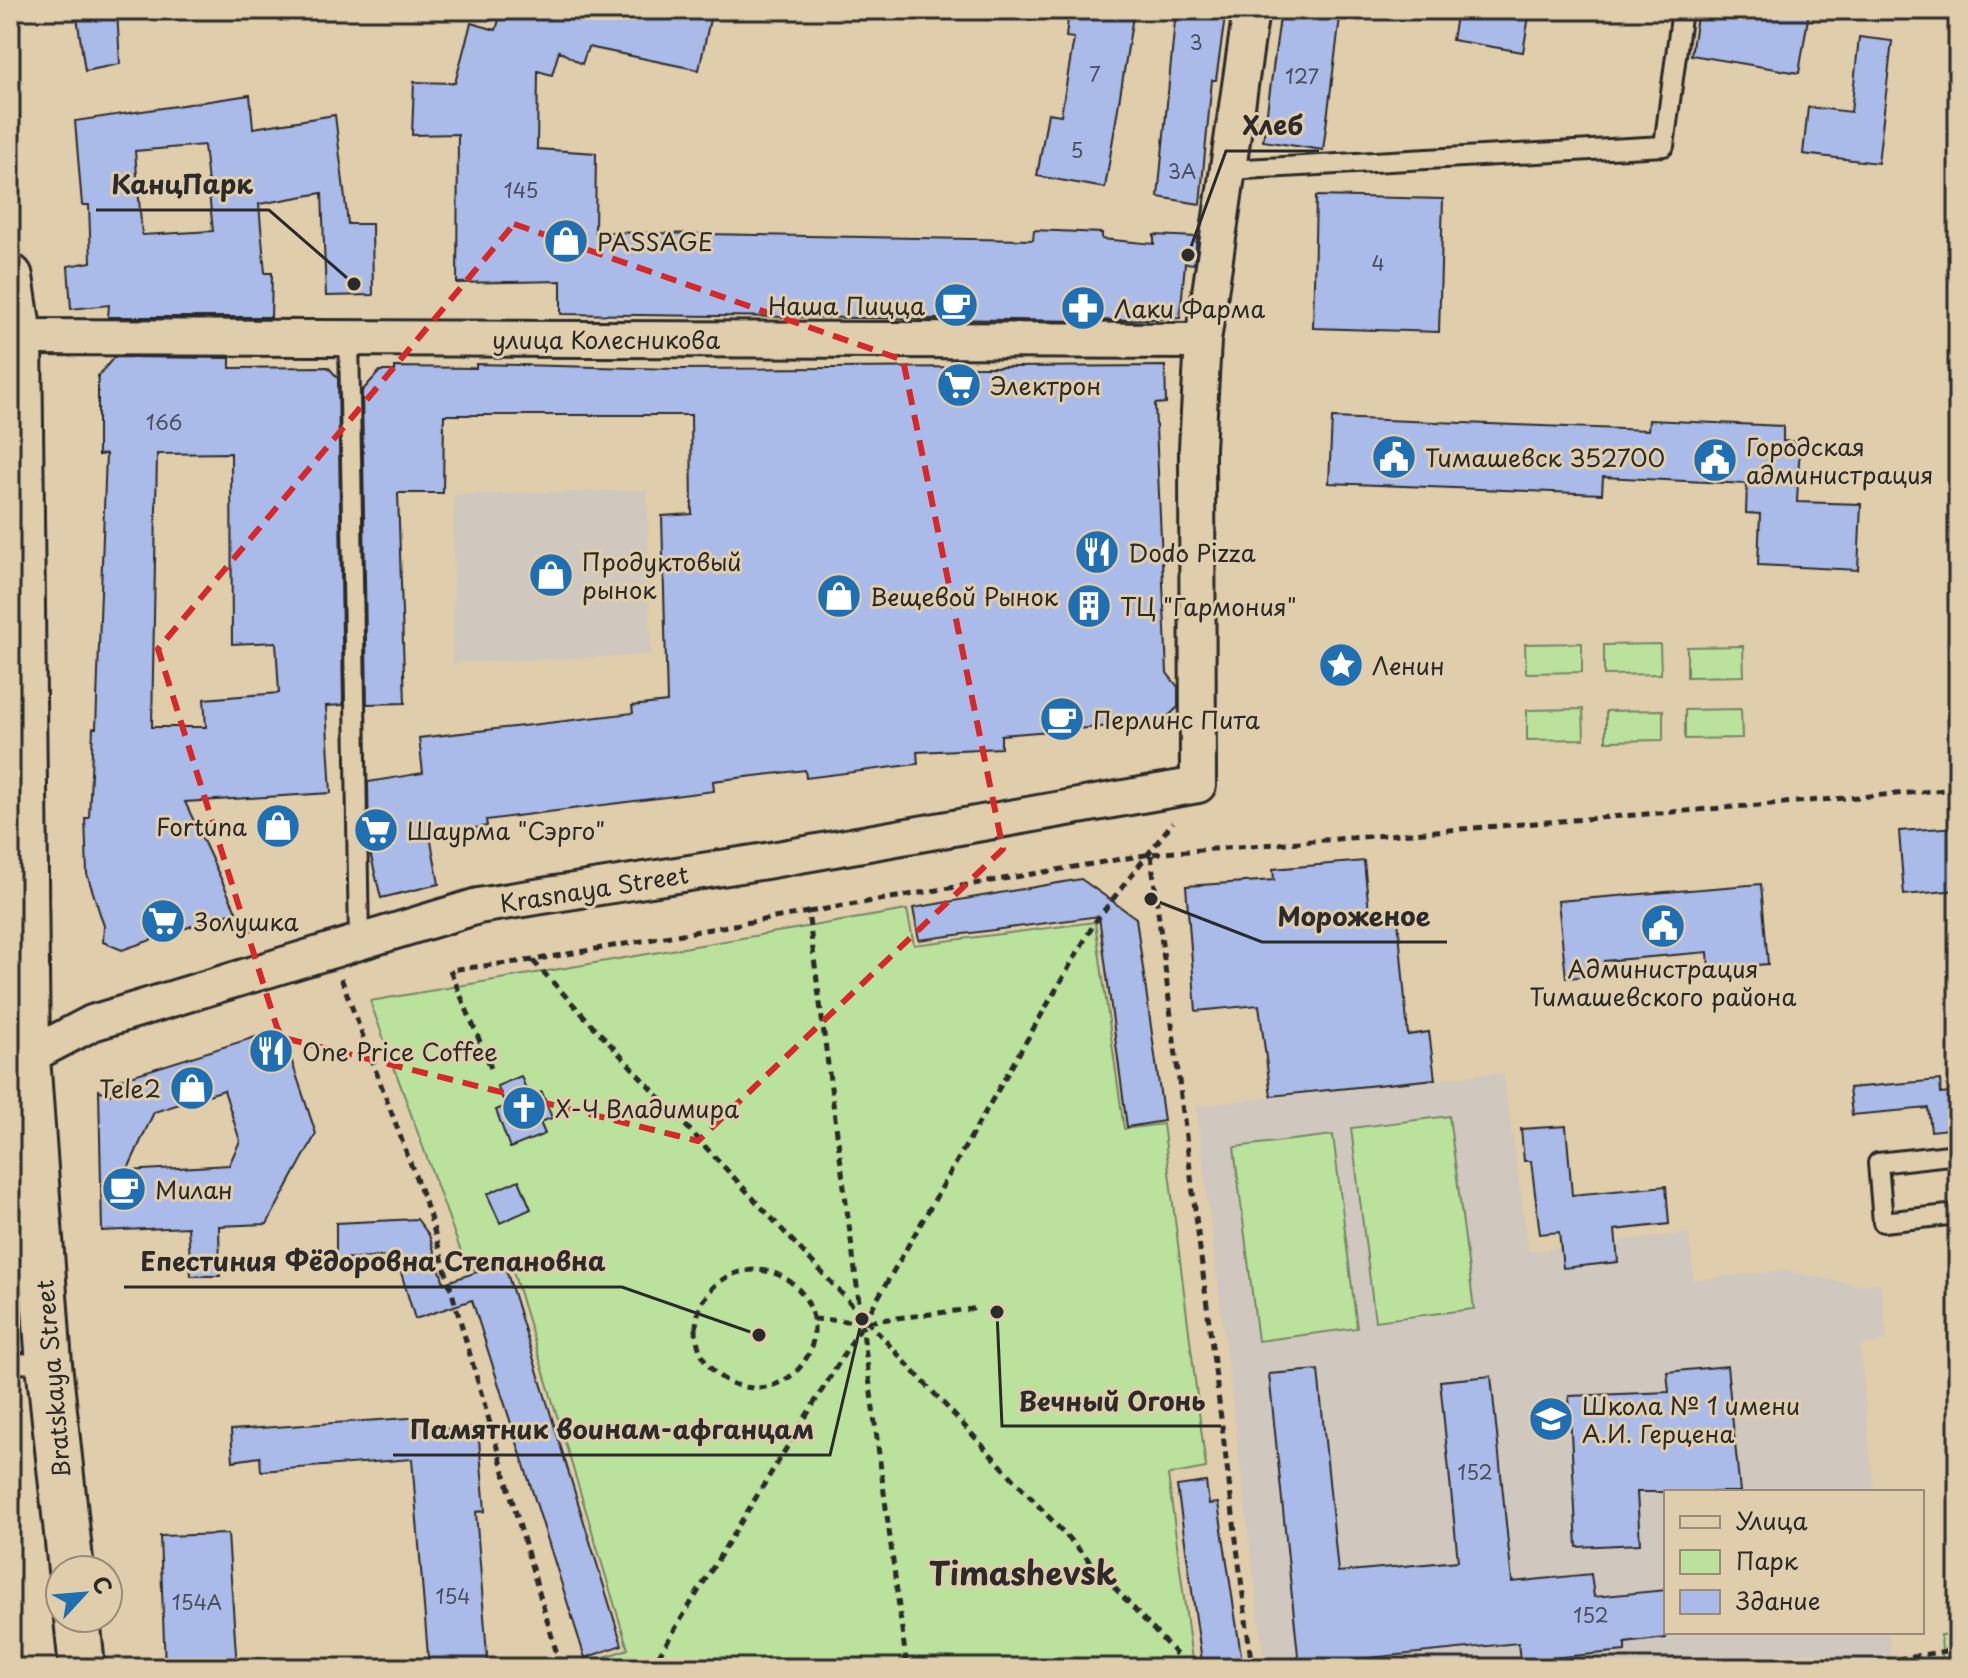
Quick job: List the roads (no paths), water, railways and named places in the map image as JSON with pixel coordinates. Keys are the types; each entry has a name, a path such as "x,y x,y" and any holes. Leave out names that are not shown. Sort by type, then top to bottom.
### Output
{"main road":[{"name":"Bratskaya Street","path":"10,277 15,337 18,1060 29,1363 68,1554"},
{"path":"79,1634 82,1668"}],"street":[{"path":"1203,341 1251,10"},
{"name":"улица Колесникова","path":"15,337 1203,341"},
{"name":"Krasnaya Street","path":"18,1060 92,1023 478,906 766,861 1198,785 1197,448 1203,341"}],"lane":[{"path":"1228,170 1664,146 1682,10"},
{"path":"345,947 349,337"},
{"path":"1958,1154 1878,1163 1883,1222 1958,1214"}],"place":[{"name":"PASSAGE","path":"566,241"},
{"name":"Хлеб","path":"1188,255"},
{"name":"КанцПарк","path":"354,284"},
{"name":"Наша Пицца","path":"956,305"},
{"name":"Лаки Фарма","path":"1083,308"},
{"name":"Электрон","path":"959,385"},
{"name":"Тимашевск 352700","path":"1394,457"},
{"name":"Городская администрация","path":"1715,460"},
{"name":"Dodo Pizza","path":"1097,552"},
{"name":"Продуктовый рынок","path":"551,575"},
{"name":"Вещевой Рынок","path":"839,596"},
{"name":"ТЦ \"Гармония\"","path":"1089,606"},
{"name":"Ленин","path":"1341,665"},
{"name":"Перлинс Пита","path":"1062,719"},
{"name":"Fortuna","path":"278,826"},
{"name":"Шаурма \"Сэрго\"","path":"376,830"},
{"name":"Мороженое","path":"1151,899"},
{"name":"Золушка","path":"163,921"},
{"name":"Администрация Тимашевского района","path":"1663,926"},
{"name":"One Price Coffee","path":"271,1051"},
{"name":"Tele2","path":"192,1088"},
{"name":"Х-Ч Владимира","path":"524,1108"},
{"name":"Милан","path":"124,1189"},
{"name":"Вечный Огонь","path":"997,1312"},
{"name":"Памятник воинам-афганцам","path":"862,1319"},
{"name":"Епестиния Фёдоровна Степановна","path":"759,1335"},
{"name":"Школа № 1 имени А.И. Герцена","path":"1551,1419"}],"district":[{"name":"Timashevsk","path":"1023,1572"}]}
